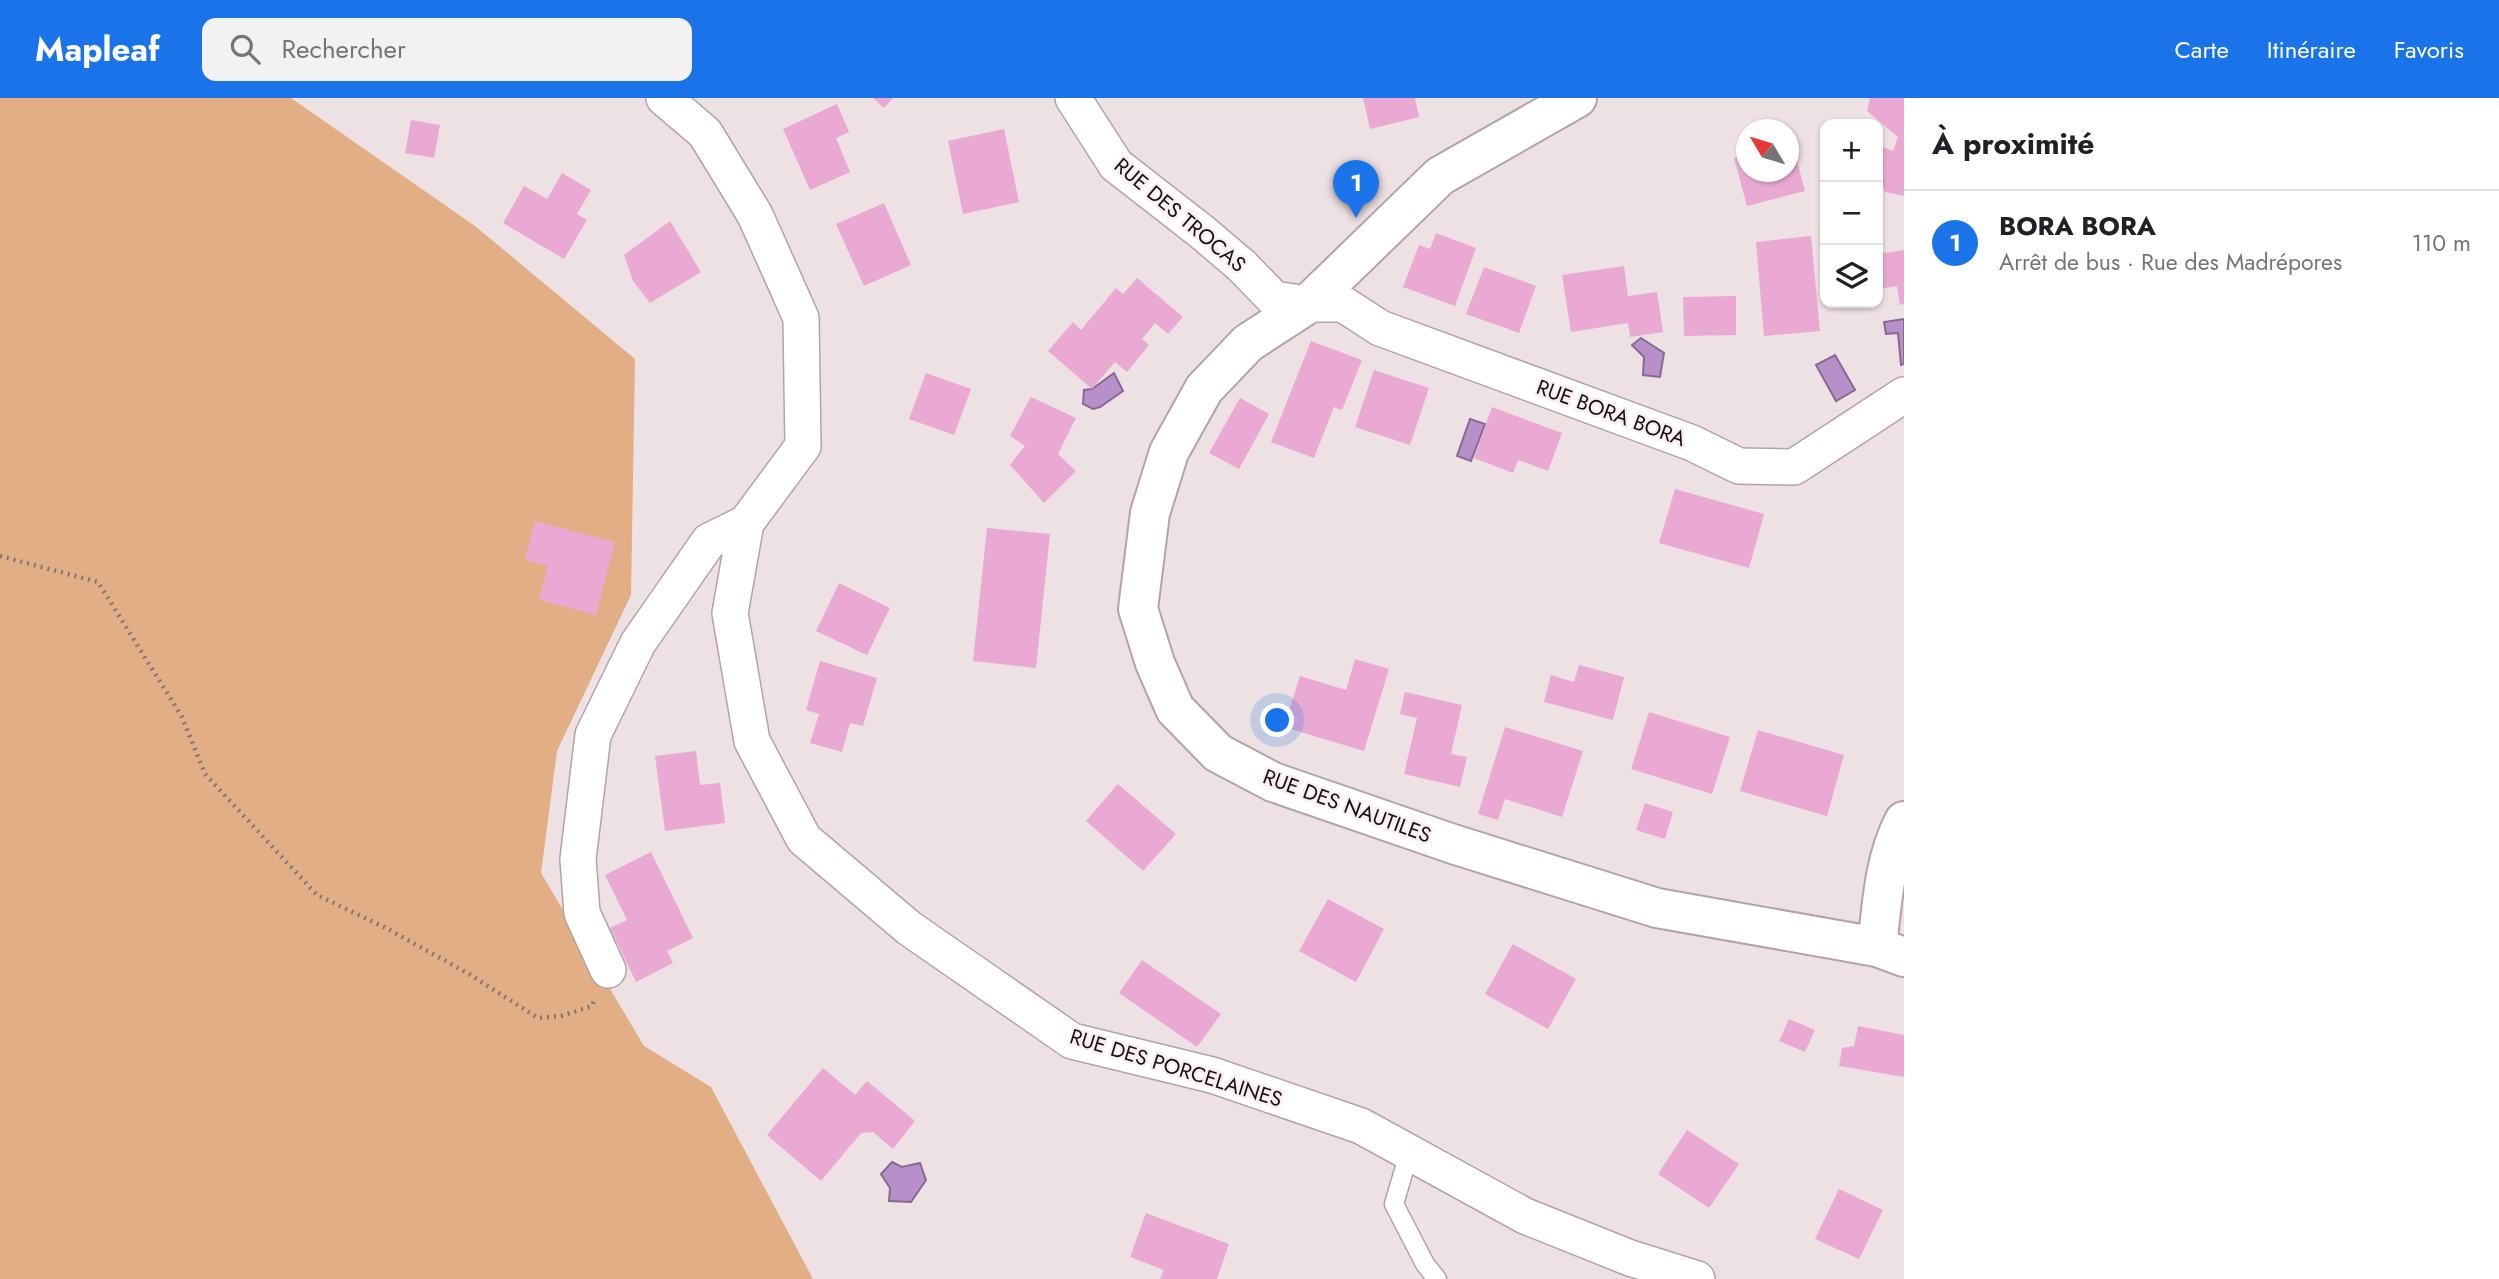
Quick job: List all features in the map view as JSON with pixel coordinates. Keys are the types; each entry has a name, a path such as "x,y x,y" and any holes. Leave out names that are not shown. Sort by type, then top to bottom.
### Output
{"street":[{"path":"608,970 582,913 578,859 593,735 638,643 709,541 746,523 803,446 802,318 755,215 705,132 664,98"},
{"name":"RUE DES TROCAS","path":"1073,98 1116,165 1202,232 1242,266 1274,299 1308,304"},
{"name":"RUE DES NAUTILES","path":"1577,98 1440,176 1308,304 1248,343 1204,389 1169,453 1150,513 1138,609 1155,663 1175,709 1218,753 1273,782 1453,845 1657,908 1891,952"},
{"name":"RUE BORA BORA","path":"1308,304 1343,304 1380,328 1692,443 1739,466 1794,467 1904,395"},
{"name":"RUE DES PORCELAINES","path":"746,523 730,613 752,741 804,839 909,928 1072,1041 1212,1075 1361,1126 1525,1216 1630,1258 1697,1279"},
{"path":"1891,952 1883,887 1895,838 1904,821"}],"lane":[{"path":"1409,1153 1394,1203 1425,1264 1437,1279"}],"path":[{"path":"0,556 98,582 182,717 205,774 317,895 386,928 469,974 538,1018 561,1016 592,1006 608,970"}],"shaded area":[{"path":"0,98 291,98 475,226 635,359 631,595 557,751 541,873 644,1046 711,1087 813,1279 0,1279"},
{"path":"1904,319 1904,364 1901,365 1898,333 1886,334 1884,322"},
{"path":"1641,338 1664,353 1660,377 1643,375 1644,357 1632,345"},
{"path":"1835,355 1855,390 1836,401 1816,365"},
{"path":"1114,373 1123,391 1100,407 1093,409 1083,404 1084,390 1092,389"},
{"path":"1470,419 1485,424 1471,461 1457,456"},
{"path":"892,1162 902,1167 920,1163 926,1180 911,1202 889,1201 890,1188 881,1174"}],"building":[{"path":"873,98 893,98 884,108"},
{"path":"1363,98 1415,98 1419,117 1370,129"},
{"path":"1870,98 1904,98 1904,196 1885,192 1883,187 1883,147 1893,151 1898,137 1883,124 1883,119 1877,119 1867,111"},
{"path":"837,104 849,132 836,138 850,172 810,190 783,129"},
{"path":"411,120 440,125 434,158 405,153"},
{"path":"1004,129 1019,202 963,214 948,141"},
{"path":"1799,168 1805,191 1747,206 1740,182 1799,182"},
{"path":"562,173 591,190 577,214 587,220 564,259 503,223 524,186 547,199"},
{"path":"884,203 911,265 864,286 836,224"},
{"path":"670,221 701,272 650,303 633,281 624,255"},
{"path":"1436,233 1476,248 1455,306 1403,287 1419,245 1430,249"},
{"path":"1811,236 1820,331 1764,336 1756,242"},
{"path":"1904,250 1904,304 1900,305 1897,286 1883,288 1883,253"},
{"path":"1624,266 1628,296 1657,292 1663,332 1630,337 1628,323 1571,332 1562,275"},
{"path":"1484,267 1536,286 1519,333 1466,314"},
{"path":"1137,278 1183,317 1168,334 1155,323 1142,339 1149,345 1127,372 1115,362 1092,389 1048,351 1073,322 1081,330 1116,288 1123,294"},
{"path":"1736,296 1736,335 1684,336 1683,297"},
{"path":"1311,341 1362,360 1342,410 1334,407 1314,458 1271,442"},
{"path":"1374,370 1429,388 1410,445 1355,427"},
{"path":"926,373 971,389 954,435 909,419"},
{"path":"1031,397 1076,418 1058,454 1076,471 1044,503 1010,465 1025,446 1010,436"},
{"path":"1240,398 1269,414 1239,469 1209,453"},
{"path":"1492,407 1562,433 1548,471 1518,460 1513,473 1474,458"},
{"path":"1675,489 1764,514 1749,568 1659,543"},
{"path":"535,521 615,542 596,615 539,600 548,566 525,560"},
{"path":"987,528 1050,534 1036,668 973,661"},
{"path":"839,583 890,608 867,655 816,631"},
{"path":"1355,659 1389,669 1364,751 1284,727 1300,676 1346,690"},
{"path":"820,661 877,678 863,726 850,723 842,752 810,743 819,714 806,710"},
{"path":"1579,665 1624,677 1613,720 1544,702 1551,675 1574,682"},
{"path":"1405,692 1462,705 1451,754 1467,757 1460,787 1404,774 1417,718 1400,714"},
{"path":"1649,712 1730,737 1712,794 1631,769"},
{"path":"1505,727 1583,751 1562,817 1505,799 1498,820 1478,814"},
{"path":"1758,730 1844,755 1827,816 1740,791"},
{"path":"696,751 700,785 720,783 725,823 665,831 655,756"},
{"path":"1118,784 1176,834 1143,871 1086,821"},
{"path":"1645,803 1673,812 1665,839 1636,830"},
{"path":"651,852 693,938 667,951 673,963 636,982 610,928 627,920 605,875"},
{"path":"1328,899 1384,929 1356,982 1299,951"},
{"path":"1513,944 1576,979 1548,1029 1485,994"},
{"path":"1142,960 1221,1014 1197,1047 1119,993"},
{"path":"1789,1019 1815,1030 1805,1052 1779,1041"},
{"path":"1858,1026 1904,1035 1904,1077 1839,1066 1842,1048 1854,1046"},
{"path":"823,1068 855,1095 867,1081 915,1121 893,1149 873,1132 861,1133 821,1181 767,1135"},
{"path":"1687,1130 1739,1164 1709,1208 1658,1174"},
{"path":"1839,1189 1883,1210 1859,1259 1815,1239"},
{"path":"1146,1213 1229,1244 1217,1279 1160,1279 1164,1270 1130,1257"}],"place":[{"name":"BORA BORA","path":"1356,218"}]}
